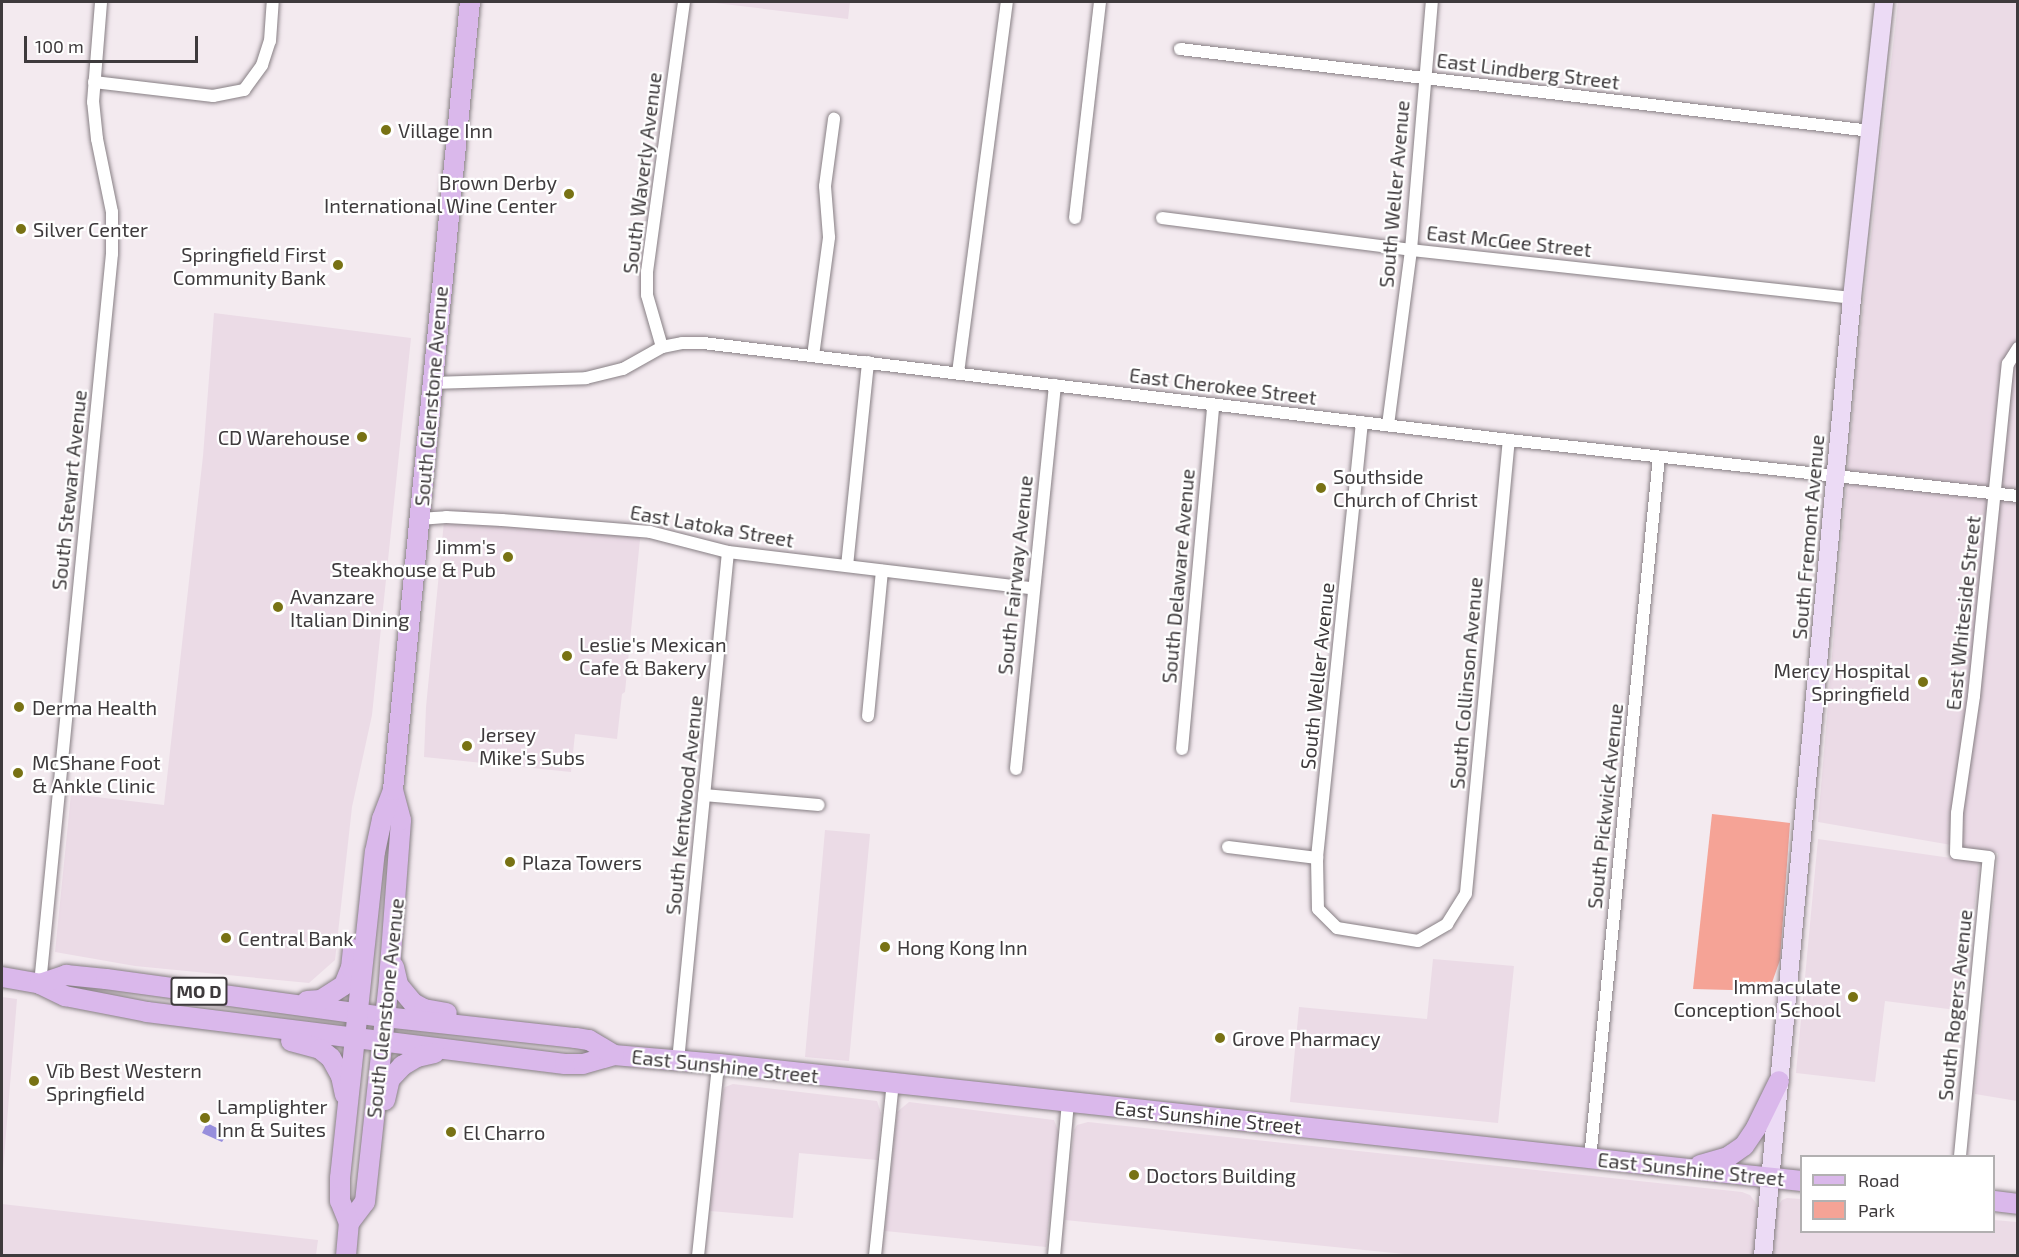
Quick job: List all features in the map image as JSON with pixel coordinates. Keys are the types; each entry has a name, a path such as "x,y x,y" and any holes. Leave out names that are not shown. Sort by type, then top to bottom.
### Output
{"main road":[{"name":"South Glenstone Avenue","path":"346,1256 349,1223 340,1202 340,1178 375,852 382,819 393,790 470,2"},
{"name":"South Fremont Avenue","path":"1763,1256 1852,298 1884,2"},
{"name":"South Glenstone Avenue","path":"349,1223 364,1202 367,1186 392,951 401,820 393,790"},
{"path":"284,1002 321,1000 344,986 351,968 363,874 375,852"},
{"path":"392,951 398,985 413,1003 424,1008 546,1026 576,1038"},
{"name":"East Sunshine Street","path":"40,984 66,975 385,1017 576,1038 589,1040 614,1055"},
{"name":"East Sunshine Street","path":"2,977 40,984 65,996 147,1012 445,1050 574,1064 583,1064 614,1055 678,1061 1800,1181"},
{"path":"147,1012 190,1024 292,1041 320,1049 331,1058 341,1076 347,1114"},
{"path":"367,1186 376,1172 385,1098 390,1079 409,1061 445,1050"},
{"path":"1686,1169 1728,1158 1744,1146 1756,1128 1779,1081"},
{"path":"1995,1201 2018,1204"}],"street":[{"name":"South Stewart Avenue","path":"40,984 112,254 112,212 94,120 94,82 101,2"},
{"path":"94,82 213,96 244,90 262,65 270,41 273,2"},
{"name":"South Waverly Avenue","path":"662,347 647,295 647,272 684,2"},
{"path":"958,373 1007,2"},
{"path":"1076,218 1100,2"},
{"name":"South Weller Avenue","path":"1388,425 1411,250 1432,2"},
{"name":"East Lindberg Street","path":"1180,50 1871,131"},
{"path":"813,356 829,237 825,186 834,119"},
{"name":"East McGee Street","path":"1162,218 1411,250 1852,298"},
{"name":"East Cherokee Street","path":"431,383 586,378 623,369 662,347 704,343 1213,406 2018,495"},
{"name":"East Whiteside Street","path":"1989,857 1956,853 1957,813 1974,696 2008,364 2018,348"},
{"path":"847,566 868,362"},
{"name":"South Fairway Avenue","path":"1016,769 1032,588 1055,385"},
{"name":"South Delaware Avenue","path":"1182,749 1213,406"},
{"name":"South Weller Avenue","path":"1336,928 1318,909 1317,858 1362,422"},
{"name":"South Collinson Avenue","path":"1336,928 1418,941 1447,924 1466,893 1509,440"},
{"name":"South Pickwick Avenue","path":"1590,1159 1659,457"},
{"name":"East Latoka Street","path":"419,519 446,517 502,520 650,532 728,552 1032,588"},
{"name":"South Kentwood Avenue","path":"678,1061 728,552"},
{"path":"868,716 882,571"},
{"path":"704,795 819,805"},
{"path":"1228,847 1317,858"},
{"name":"South Rogers Avenue","path":"1960,1155 1989,857"},
{"path":"698,1256 718,1065"},
{"path":"875,1256 893,1083"},
{"path":"1054,1256 1068,1101"}],"shaded area":[{"path":"707,2 850,2 848,19"},
{"name":"Mercy Hospital Springfield","path":"1898,2 2017,2 2017,1101 1975,1094 1998,853 1818,822 1857,359"},
{"path":"214,313 411,338 372,715 352,807 335,960 309,983 135,966 55,952 71,794 164,805 203,456"},
{"path":"463,510 641,529 625,692 622,694 617,739 575,734 571,772 424,757 426,707 445,511"},
{"path":"825,830 870,834 849,1061 805,1057"},
{"path":"1818,839 1979,862 1964,1011 1885,1001 1875,1082 1796,1073"},
{"path":"1433,959 1514,966 1498,1123 1290,1102 1299,1007 1427,1019"},
{"path":"2,997 17,999 2,1183"},
{"path":"733,1084 877,1101 881,1113 877,1160 799,1153 793,1218 710,1211 723,1091 725,1087"},
{"path":"909,1102 1054,1120 1059,1133 1046,1247 885,1231 897,1112"},
{"path":"1088,1122 1742,1192 1750,1195 1758,1206 1754,1256 1414,1255 1065,1220 1074,1130 1077,1125"},
{"path":"207,1123 221,1130 225,1137 222,1142 202,1133"},
{"path":"1800,1199 1800,1233 1995,1233 1995,1220 2017,1222 2017,1255 1771,1256 1775,1211 1782,1200"},
{"path":"2,1204 318,1240 316,1255 2,1255"}],"green space":[{"path":"1712,814 1790,823 1780,960 1769,991 1693,989"}],"place":[{"name":"Village Inn","path":"386,130"},
{"name":"Brown Derby International Wine Center","path":"569,194"},
{"name":"Silver Center","path":"21,229"},
{"name":"Springfield First Community Bank","path":"338,265"},
{"name":"CD Warehouse","path":"362,437"},
{"name":"Southside Church of Christ","path":"1321,488"},
{"name":"Jimm's Steakhouse & Pub","path":"508,557"},
{"name":"Avanzare Italian Dining","path":"278,607"},
{"name":"Leslie's Mexican Cafe & Bakery","path":"567,656"},
{"name":"Mercy Hospital Springfield","path":"1923,682"},
{"name":"Derma Health","path":"19,707"},
{"name":"Jersey Mike's Subs","path":"467,746"},
{"name":"McShane Foot & Ankle Clinic","path":"18,773"},
{"name":"Plaza Towers","path":"510,862"},
{"name":"Central Bank","path":"226,938"},
{"name":"Hong Kong Inn","path":"885,947"},
{"name":"Immaculate Conception School","path":"1853,997"},
{"name":"Grove Pharmacy","path":"1220,1038"},
{"name":"Vīb Best Western Springfield","path":"34,1081"},
{"name":"Lamplighter Inn & Suites","path":"205,1118"},
{"name":"El Charro","path":"451,1132"},
{"name":"Doctors Building","path":"1134,1175"}]}
